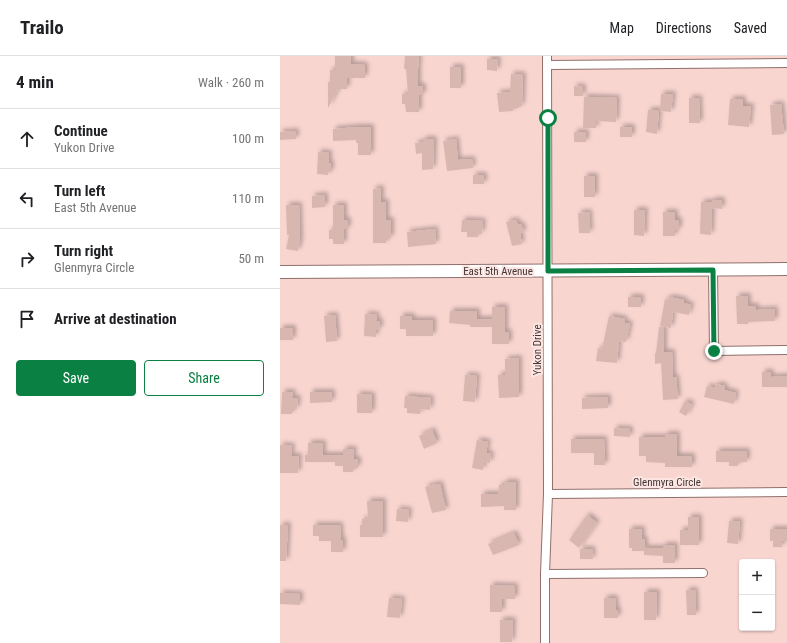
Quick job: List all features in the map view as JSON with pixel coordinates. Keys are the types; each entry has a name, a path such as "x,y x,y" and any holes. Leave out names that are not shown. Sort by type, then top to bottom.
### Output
{"street":[{"path":"547,60 787,63"},
{"name":"Yukon Drive","path":"545,643 545,574 548,494 547,60"},
{"name":"East 5th Avenue","path":"280,272 787,269"},
{"path":"713,270 714,351 787,350"},
{"name":"Glenmyra Circle","path":"548,494 787,492"},
{"path":"545,574 703,573"}],"building":[{"path":"335,56 351,56 351,64 365,65 365,78 347,78 347,89 338,89 328,108 328,82 330,82 330,70 335,70"},
{"path":"405,56 419,57 418,86 423,86 423,95 419,95 419,112 406,112 405,104 402,104 402,94 408,94 406,69 404,69"},
{"path":"487,59 498,59 497,71 487,70"},
{"path":"450,67 461,67 461,88 450,88"},
{"path":"511,74 523,75 522,106 513,109 513,111 499,112 497,93 510,92"},
{"path":"574,86 583,87 583,96 574,96"},
{"path":"661,94 673,94 671,112 660,111"},
{"path":"584,97 617,98 616,122 596,121 596,128 583,128"},
{"path":"689,98 699,98 700,123 689,123"},
{"path":"730,99 743,99 743,106 751,106 749,127 728,125"},
{"path":"781,104 784,134 772,135 770,105"},
{"path":"648,110 659,110 657,134 646,132"},
{"path":"371,127 371,155 358,155 358,143 356,143 356,140 333,141 333,129"},
{"path":"620,127 632,127 632,137 620,137"},
{"path":"296,131 296,139 280,140 280,132"},
{"path":"574,132 586,132 586,142 574,142"},
{"path":"423,139 434,139 433,169 422,170 422,153 416,154 415,143 423,142"},
{"path":"456,139 458,160 472,159 473,168 447,171 443,141"},
{"path":"318,152 329,153 331,172 328,172 328,175 317,174"},
{"path":"473,175 484,175 484,184 473,184"},
{"path":"584,176 595,176 595,197 584,197"},
{"path":"381,188 381,202 386,202 386,220 391,220 391,238 386,238 386,243 373,243 373,189"},
{"path":"325,195 325,207 312,208 312,196"},
{"path":"712,200 722,200 722,209 712,208 711,235 700,234 701,202 712,202"},
{"path":"286,205 299,205 300,240 298,251 286,249 289,235 287,235"},
{"path":"333,205 344,205 344,220 348,220 348,229 344,229 344,244 333,244 333,239 329,239 329,230 333,230"},
{"path":"634,210 645,210 644,236 634,235"},
{"path":"589,212 590,233 579,233 578,213"},
{"path":"663,212 675,212 675,220 679,220 679,230 675,230 675,236 663,236"},
{"path":"462,220 483,221 482,233 478,233 478,237 467,237 467,232 461,232"},
{"path":"516,220 518,225 521,224 524,232 520,233 522,244 512,246 506,222"},
{"path":"435,229 436,244 408,247 407,232"},
{"path":"736,296 748,296 748,306 756,306 756,310 775,309 775,321 737,324"},
{"path":"628,297 641,297 641,307 628,307"},
{"path":"669,297 684,300 684,303 691,305 689,315 673,312 671,328 660,326 665,299 668,300"},
{"path":"492,307 505,307 505,332 509,332 509,344 492,344 492,327 470,327 470,325 449,323 450,311 477,311 477,319 492,319"},
{"path":"365,314 377,315 376,321 380,321 380,330 376,329 376,337 364,336"},
{"path":"335,315 337,341 326,342 324,316"},
{"path":"400,316 412,316 412,320 433,320 433,336 406,336 406,329 400,329"},
{"path":"609,316 625,319 624,323 630,324 626,342 619,341 617,363 596,361 598,348 602,349"},
{"path":"659,327 664,327 664,352 672,352 673,378 676,377 678,399 663,400 661,363 655,364"},
{"path":"280,328 293,328 293,340 280,340"},
{"path":"519,358 519,397 499,398 498,375 505,375 505,359"},
{"path":"762,372 771,372 771,377 787,376 787,387 762,387"},
{"path":"465,375 477,376 475,402 463,401"},
{"path":"716,384 725,386 724,390 736,393 734,404 704,397 707,386 715,388"},
{"path":"282,392 293,392 292,398 298,398 297,409 292,409 292,414 281,414"},
{"path":"310,392 332,392 332,402 310,403"},
{"path":"357,394 372,395 372,413 357,413"},
{"path":"405,396 431,398 430,410 420,409 420,414 407,413 407,408 404,408"},
{"path":"608,397 608,408 582,409 582,398"},
{"path":"685,401 692,405 686,416 679,412"},
{"path":"614,428 630,429 630,437 614,436"},
{"path":"432,430 437,443 424,449 419,436"},
{"path":"665,434 677,434 677,456 692,456 692,467 665,467 665,463 646,462 646,456 639,456 639,437 665,437"},
{"path":"571,439 604,439 605,465 594,465 594,453 571,453"},
{"path":"477,440 488,442 486,453 491,454 490,463 484,462 483,470 472,468"},
{"path":"308,443 323,443 323,455 343,455 343,449 354,449 353,459 358,459 358,468 353,468 353,472 343,472 343,466 335,466 335,462 305,462 305,455 308,455"},
{"path":"280,445 292,446 291,456 299,456 298,473 280,473"},
{"path":"716,451 747,451 747,462 738,462 738,466 729,466 729,462 716,462"},
{"path":"504,482 516,482 516,510 504,510 504,506 481,507 481,494 498,494 499,485 504,485"},
{"path":"440,484 446,510 432,513 425,487"},
{"path":"367,501 383,501 383,537 360,537 360,525 362,525 362,519 368,519"},
{"path":"397,509 409,510 408,522 396,521"},
{"path":"587,515 597,523 579,548 569,540"},
{"path":"688,517 699,517 699,545 680,545 680,530 688,530"},
{"path":"729,521 740,521 738,544 727,543"},
{"path":"280,525 288,525 286,561 280,561"},
{"path":"313,525 340,525 341,540 343,540 343,552 331,552 331,541 319,541 319,536 313,536"},
{"path":"629,529 642,529 642,539 645,540 645,548 663,548 663,545 675,545 675,563 663,563 663,556 644,555 644,551 632,551 632,548 629,548"},
{"path":"770,529 787,529 787,541 782,541 782,547 773,547 773,541 770,541"},
{"path":"514,533 519,545 493,555 488,544"},
{"path":"580,549 592,549 593,559 580,559"},
{"path":"490,585 515,586 515,599 502,599 502,612 490,612"},
{"path":"686,590 695,590 696,615 687,615"},
{"path":"644,592 657,592 656,620 644,620"},
{"path":"280,593 300,594 300,605 280,604"},
{"path":"389,598 402,599 400,618 387,617"},
{"path":"604,598 615,598 618,618 604,618"},
{"path":"500,620 513,620 512,642 500,642"}],"route":[{"path":"548,118 548,271 713,270 714,351"}]}
